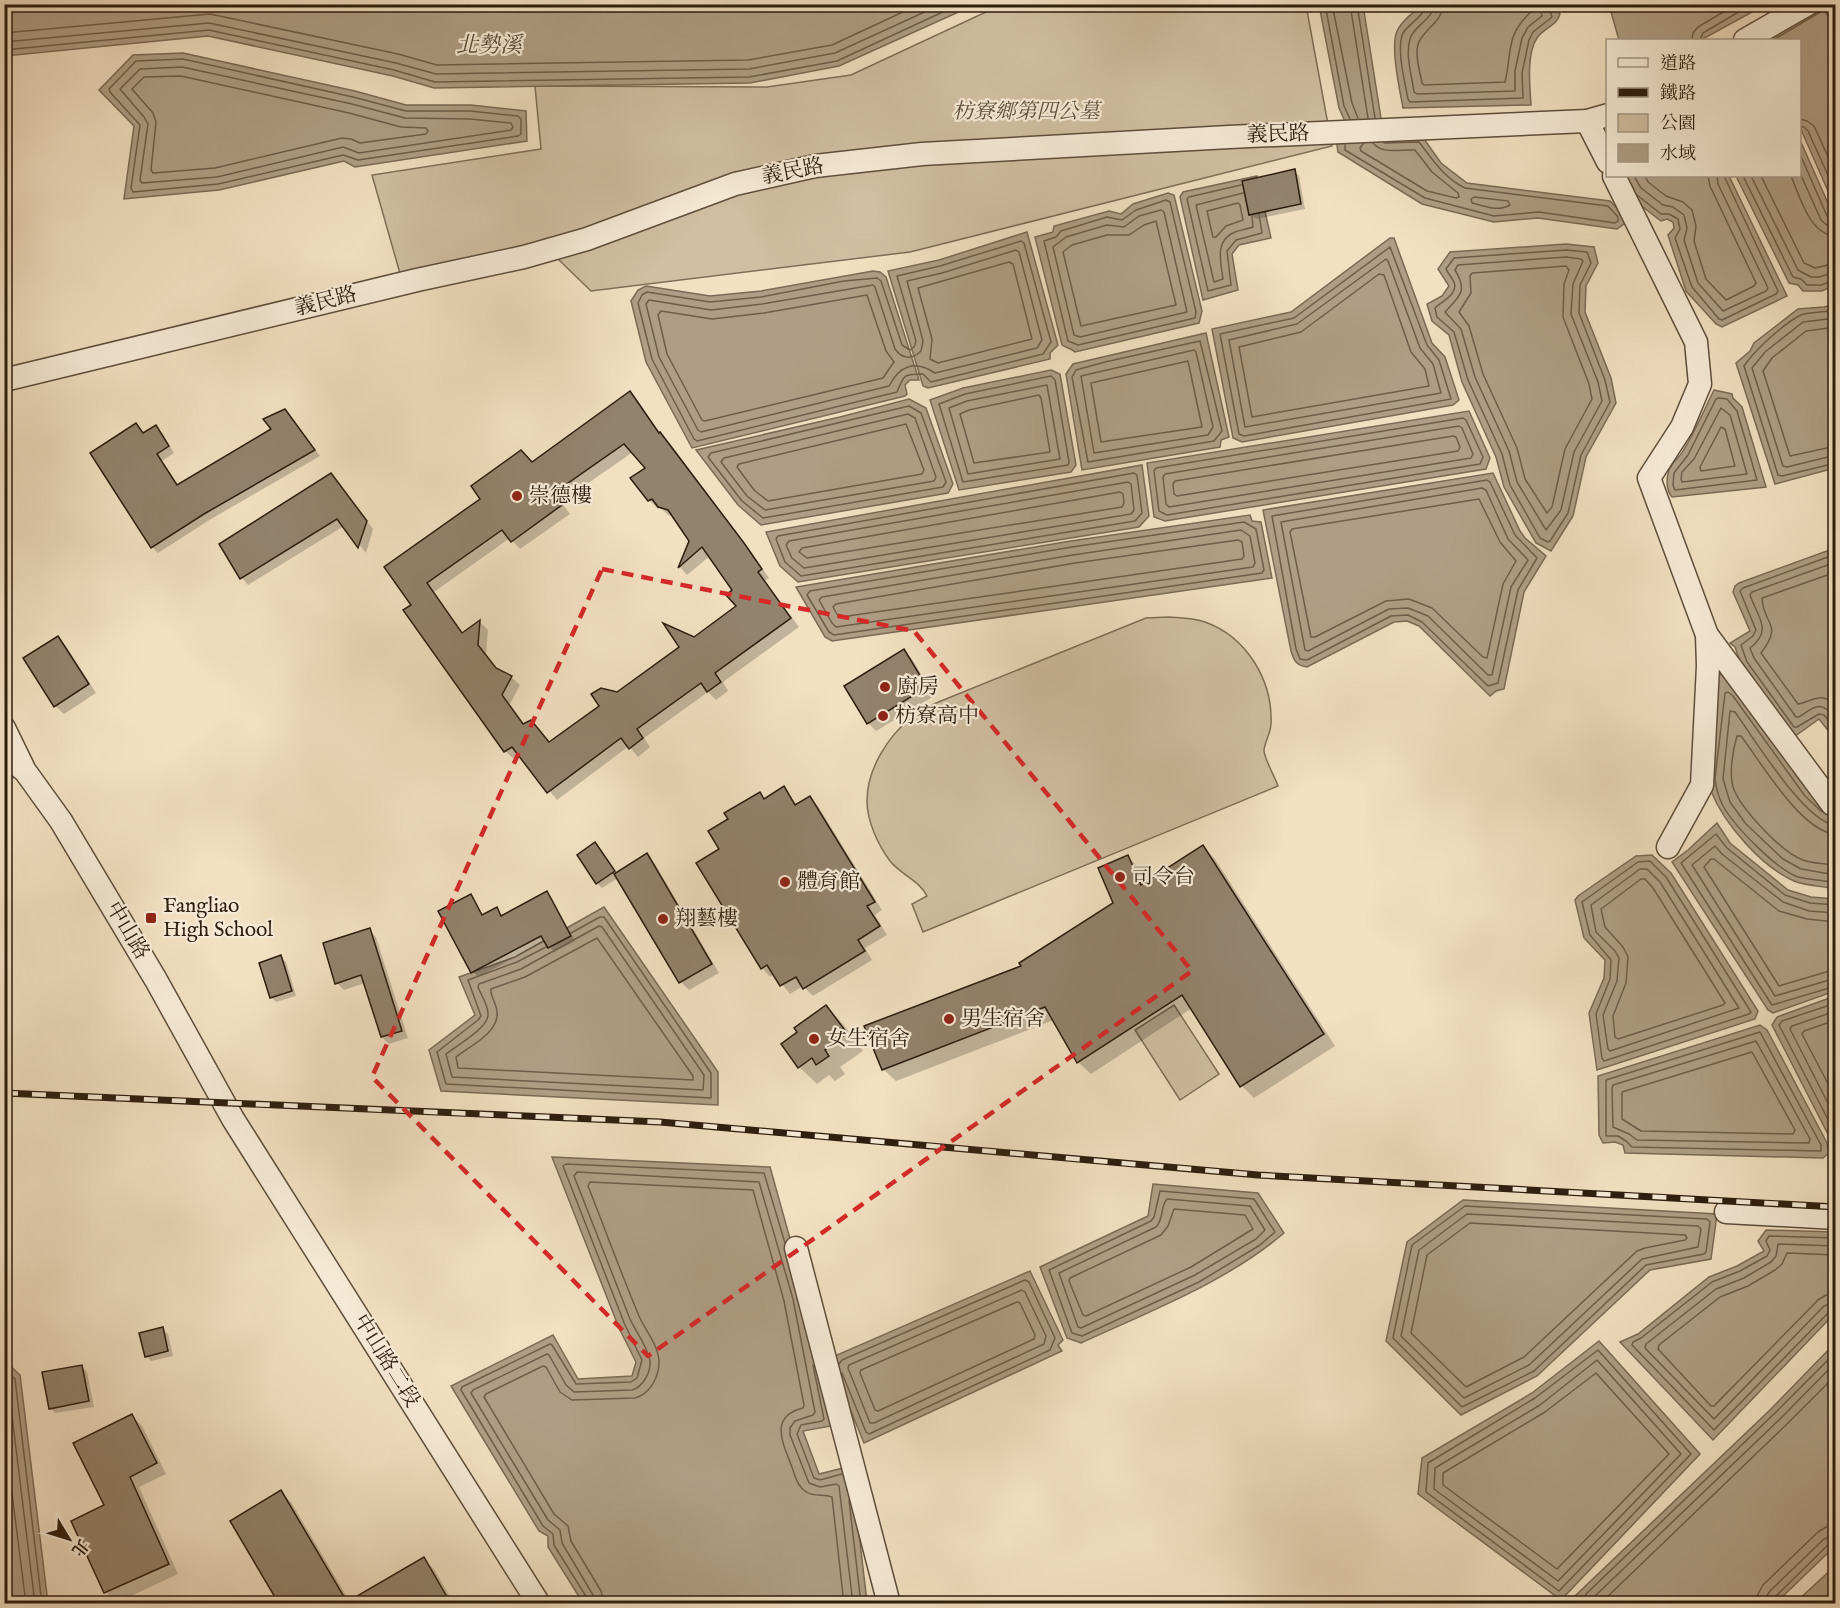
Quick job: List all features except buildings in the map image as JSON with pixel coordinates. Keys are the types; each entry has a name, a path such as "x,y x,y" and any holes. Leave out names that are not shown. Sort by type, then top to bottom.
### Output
{"street":[{"path":"1747,39 1808,4"},
{"path":"1597,118 1606,154"},
{"name":"義民路","path":"4,380 524,256 587,239 735,184 815,166 922,154 1597,118"},
{"path":"1614,177 1696,342 1700,384 1682,427 1648,478 1707,635 1832,804 1836,804"},
{"path":"1668,847 1702,784 1708,666 1707,635"},
{"path":"4,728 26,771"},
{"name":"中山路","path":"4,755 26,771 61,821 156,980 233,1119"},
{"name":"中山路二段","path":"233,1119 539,1604"},
{"path":"1726,1212 1836,1218"},
{"path":"796,1248 889,1604"}],"highlighted area":[{"path":"602,569 914,631 1192,971 648,1356 372,1077"}],"green space":[{"name":"枋寮鄉第四公墓","path":"1003,4 1306,5 1332,146 910,252 591,291 558,259 405,291 372,175 541,149 535,86 767,87 851,75"},
{"path":"1169,617 1201,621 1220,629 1233,638 1254,662 1262,677 1270,708 1271,727 1264,751 1278,786 923,932 912,904 927,896 920,886 894,866 886,855 877,840 867,809 871,777 887,743 915,715 936,703 1146,618"},
{"path":"1174,1005 1219,1074 1180,1100 1135,1030"}],"water":[{"name":"北勢溪","path":"5,4 974,5 839,66 750,83 434,88 393,76 208,36 5,56"},
{"path":"1551,4 1560,14 1556,21 1537,38 1531,53 1531,105 1403,108 1396,69 1395,38 1402,23 1424,5"},
{"path":"1609,4 1765,5 1703,39 1619,39"},
{"path":"1319,5 1363,5 1384,137 1422,136 1441,163 1467,183 1610,201 1625,216 1624,224 1617,229 1538,218 1494,222 1422,204 1338,152 1336,138 1352,137 1339,108"},
{"path":"1822,5 1829,5 1835,19 1835,207 1801,129 1801,39 1763,39"},
{"path":"183,53 355,91 406,105 471,105 526,111 527,141 355,167 344,161 219,190 124,199 134,126 99,90 133,55"},
{"path":"1801,142 1835,219 1835,285 1822,291 1803,291 1798,285 1789,283 1736,177 1801,177"},
{"path":"1257,176 1271,238 1239,245 1232,254 1238,290 1203,300 1180,197 1183,192"},
{"path":"1620,177 1729,177 1787,296 1722,327 1716,324 1686,291 1668,235 1674,228 1673,222 1667,219 1661,221 1630,197"},
{"path":"1168,193 1174,195 1202,311 1199,323 1075,352 1062,345 1035,237 1053,232 1054,226 1109,211 1121,214 1133,204"},
{"path":"1027,232 1058,345 1050,353 1050,359 928,388 923,386 888,271 939,260"},
{"path":"1390,238 1394,238 1432,343 1445,357 1459,400 1453,405 1242,442 1233,438 1212,329 1291,312"},
{"path":"1566,244 1594,247 1598,263 1586,286 1585,312 1611,378 1616,403 1586,457 1573,516 1551,551 1536,543 1504,487 1496,457 1462,382 1449,335 1432,321 1427,304 1442,296 1449,286 1438,269 1450,252"},
{"path":"873,271 880,272 886,277 919,380 910,380 905,385 907,394 905,396 692,448 646,362 631,301 638,290 646,286 710,296 761,291"},
{"path":"1835,304 1835,468 1775,484 1736,363 1750,351 1754,343 1798,309"},
{"path":"1206,333 1229,437 1221,440 1220,447 1082,470 1066,374 1073,364"},
{"path":"1051,370 1060,374 1076,465 1071,472 959,490 930,400 963,388"},
{"path":"1714,390 1732,394 1742,407 1766,487 1672,497 1667,484 1669,470 1687,444"},
{"path":"909,399 926,408 953,484 948,493 761,525 738,505 696,450 840,417"},
{"path":"1469,411 1490,458 1486,469 1165,521 1154,517 1147,463"},
{"path":"1142,465 1149,516 1139,527 798,582 780,566 766,532"},
{"path":"1493,473 1520,531 1546,556 1524,592 1504,689 1490,696 1419,626 1407,621 1394,622 1307,667 1296,662 1291,651 1263,510"},
{"path":"1250,515 1252,521 1261,522 1272,578 832,641 825,637 796,587 1071,541"},
{"path":"1835,548 1835,739 1819,719 1794,737 1741,664 1735,647 1730,643 1750,631 1733,592 1739,583"},
{"path":"1721,674 1835,813 1835,889 1794,881 1769,866 1745,843 1717,804 1711,791 1716,678"},
{"path":"1717,823 1730,843 1788,890 1811,897 1835,899 1835,991 1773,1013 1768,1010 1672,862"},
{"path":"1652,855 1671,873 1758,1011 1755,1019 1597,1070 1589,1013 1604,978 1605,960 1584,938 1575,900 1636,856"},
{"path":"604,907 718,1072 718,1105 441,1091 429,1050 475,1015 459,977 515,957"},
{"path":"1836,996 1835,1144 1772,1025 1777,1017"},
{"path":"1760,1025 1767,1030 1827,1143 1829,1153 1823,1158 1625,1153 1623,1145 1615,1142 1603,1143 1599,1135 1598,1076"},
{"path":"552,1157 770,1167 806,1296 831,1426 803,1431 819,1474 851,1466 867,1602 860,1604 583,1603 548,1547 548,1536 539,1531 451,1386 553,1335 578,1379 632,1376 636,1362 619,1328"},
{"path":"1153,1184 1258,1193 1284,1233 1237,1267 1186,1295 1081,1343 1067,1338 1040,1267 1148,1216"},
{"path":"1463,1200 1717,1214 1711,1259 1650,1270 1537,1376 1461,1415 1386,1341 1407,1242"},
{"path":"1766,1230 1835,1232 1835,1313 1713,1440 1620,1342 1638,1334 1709,1277 1737,1266 1764,1251 1758,1241"},
{"path":"1030,1271 1063,1340 1058,1345 1062,1351 864,1443 832,1365 837,1355"},
{"path":"1599,1341 1700,1454 1561,1600 1418,1494 1422,1458 1532,1393"},
{"path":"1835,1343 1835,1546 1776,1603 1584,1604 1575,1596 1771,1409"},
{"path":"4,1360 20,1375 48,1603 5,1603"},
{"path":"1835,1566 1835,1603 1795,1603"}],"railway":[{"path":"4,1093 660,1122 1258,1175 1836,1207"}],"place":[{"name":"崇德樓","path":"517,496"},
{"name":"廚房","path":"885,687"},
{"name":"枋寮高中","path":"883,716"},
{"name":"司令台","path":"1120,877"},
{"name":"體育館","path":"785,882"},
{"name":"Fangliao High School","path":"151,918"},
{"name":"翔藝樓","path":"663,919"},
{"name":"男生宿舍","path":"949,1019"},
{"name":"女生宿舍","path":"814,1039"}]}
